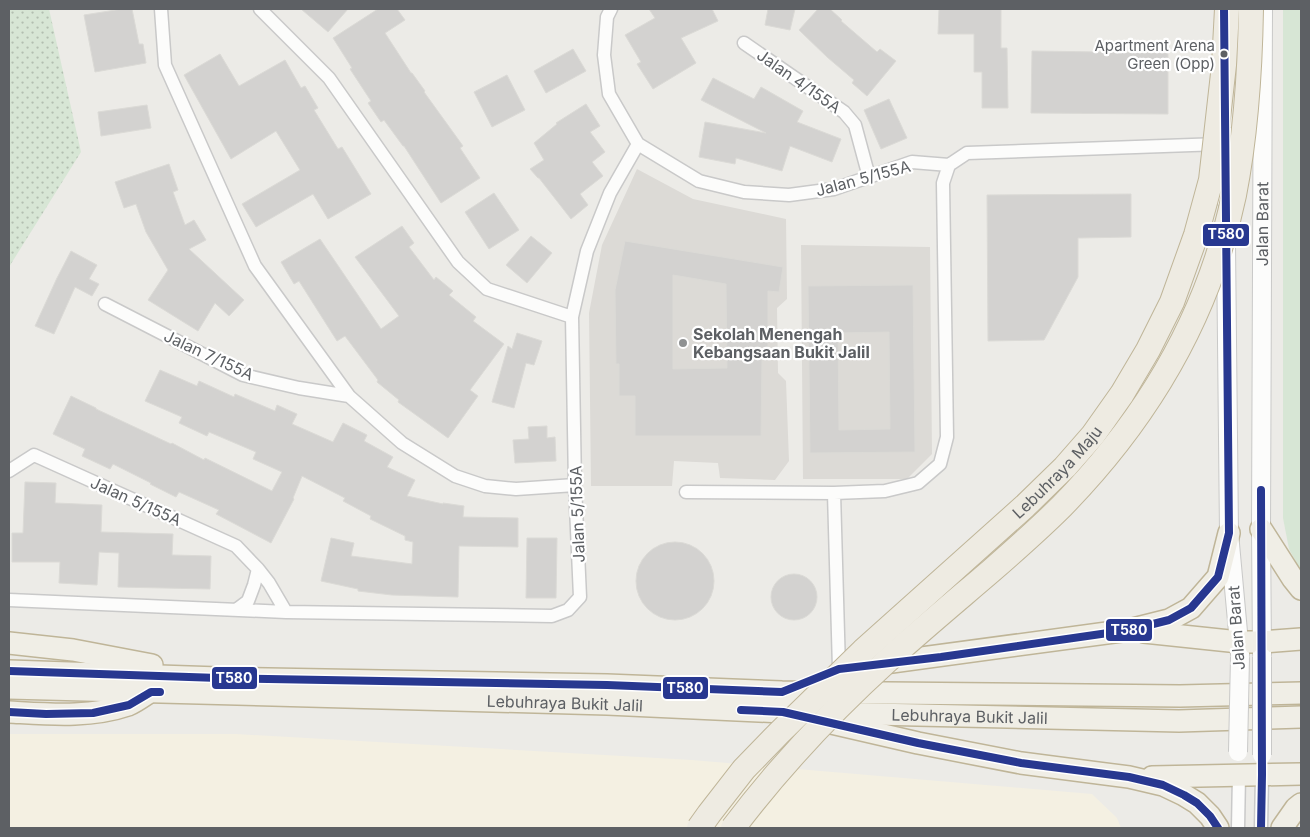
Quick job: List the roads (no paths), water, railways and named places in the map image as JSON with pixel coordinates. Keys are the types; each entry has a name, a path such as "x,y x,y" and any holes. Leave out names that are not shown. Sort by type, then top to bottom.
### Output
{"highway":[{"name":"Lebuhraya Maju","path":"699,828 744,769 779,733 863,651 1025,506 1065,466 1092,435 1122,394 1148,350 1172,302 1199,226 1211,180 1224,65 1226,9"},
{"name":"Lebuhraya Maju","path":"732,828 785,763 852,694 895,654 1029,538 1061,507 1099,466 1153,392 1179,349 1193,319 1218,254 1233,197 1242,149 1247,100 1251,9"},
{"path":"1261,529 1301,589"},
{"path":"782,702 838,669 940,657 1128,630 1169,620 1191,608 1218,577 1229,533"},
{"path":"1128,630 1239,650 1262,649 1301,639"},
{"path":"9,643 73,650 219,678"},
{"name":"Lebuhraya Bukit Jalil","path":"9,671 151,692 607,704 1301,693"},
{"name":"Lebuhraya Bukit Jalil","path":"9,688 76,681 219,678 607,685 782,702 1179,720 1301,718"},
{"path":"9,712 46,714 94,713 129,704 151,692"},
{"path":"782,702 918,742 1021,763 1128,778 1163,785 1196,803 1210,816 1218,828"},
{"path":"1128,778 1239,775 1262,765 1301,774"},
{"path":"1282,828 1301,804"}],"main road":[{"name":"Jalan Barat","path":"1226,9 1225,143 1229,533 1239,650 1239,775"},
{"name":"Jalan Barat","path":"1262,765 1263,9"}],"street":[{"path":"161,9 165,65 255,266 349,396 402,443 455,476 485,486 516,489 575,485"},
{"path":"260,9 329,78 458,262 488,289 572,317"},
{"name":"Jalan 5/155A","path":"611,9 607,17 604,55 609,94 638,144 700,181 744,192 789,195 834,189 912,162 950,165"},
{"name":"Jalan 4/155A","path":"744,43 844,112 855,125 869,177"},
{"path":"686,492 834,493 885,491 918,483 940,464 947,437 943,183 950,165 967,153 1262,142"},
{"name":"Jalan 5/155A","path":"9,600 286,612 552,616 568,610 580,597 575,485 572,317 587,251 610,193 638,144"},
{"name":"Jalan 7/155A","path":"105,304 243,375 299,388 349,396"},
{"name":"Jalan 5/155A","path":"9,471 34,455 236,546 269,583 286,612"},
{"path":"834,493 838,669"},
{"path":"236,610 248,601 258,569"},
{"name":"Jalan Barat","path":"1261,828 1262,765"},
{"name":"Jalan Barat","path":"1238,828 1239,775"}],"place":[{"name":"Apartment Arena Green (Opp)","path":"1224,54"},
{"name":"Sekolah Menengah Kebangsaan Bukit Jalil","path":"683,343"}]}
